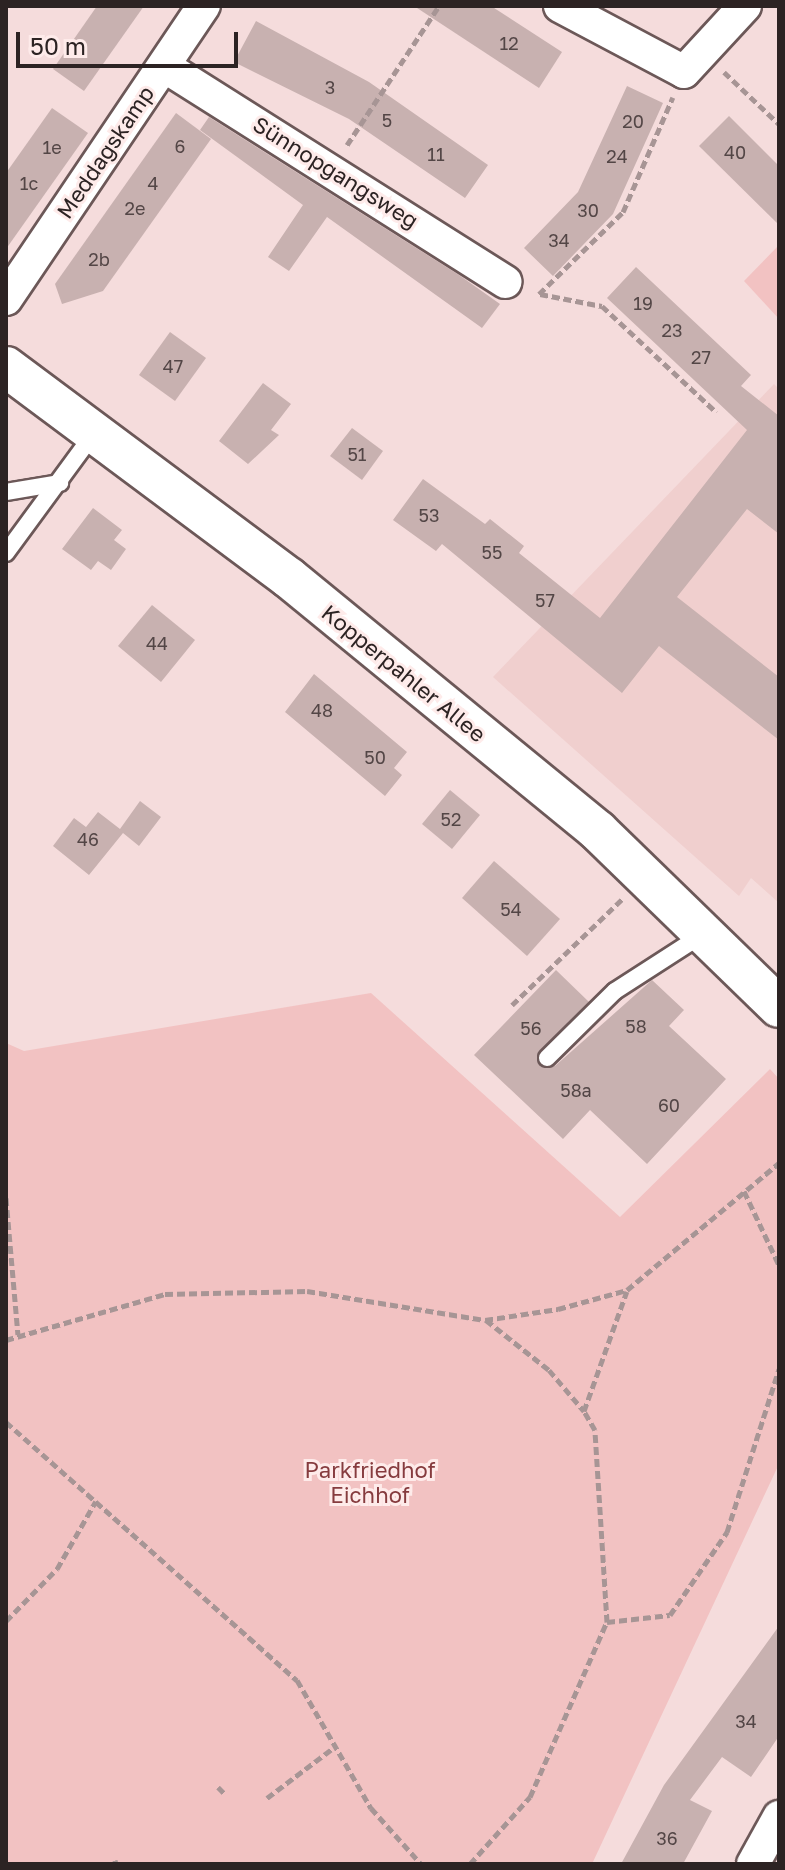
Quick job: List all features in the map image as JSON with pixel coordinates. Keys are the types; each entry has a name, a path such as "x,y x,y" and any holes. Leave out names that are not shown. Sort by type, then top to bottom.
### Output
{"street":[{"name":"Meddagskamp","path":"6,299 204,6"},
{"path":"560,6 694,62 745,6"},
{"name":"Sünnopgangsweg","path":"164,66 332,167 506,282"},
{"name":"Kopperpahler Allee","path":"6,367 96,431 289,578 647,875 779,1007"},
{"path":"753,1864 779,1817"}],"lane":[{"path":"6,553 96,431"},
{"path":"6,492 60,483"},
{"path":"547,1058 615,991 706,932"}],"path":[{"path":"332,167 439,6"},
{"path":"539,294 623,212 694,62 779,124"},
{"path":"506,282 521,277 539,294 602,306 716,412"},
{"path":"512,1005 647,875"},
{"path":"6,1340 18,1334 165,1294 307,1291 485,1320 627,1290 779,1163"},
{"path":"744,1191 779,1265"},
{"path":"6,1198 18,1334"},
{"path":"584,1411 627,1290"},
{"path":"470,1864 530,1797 607,1622 595,1430 584,1411 549,1370 485,1320"},
{"path":"607,1622 670,1615 711,1556 727,1532 779,1369"},
{"path":"6,1422 297,1680 333,1748 371,1808 421,1864"},
{"path":"6,1621 57,1569 96,1501"},
{"path":"267,1798 333,1748"},
{"path":"218,1787 224,1793"}],"shaded area":[{"path":"774,384 779,389 779,903 751,878 739,896 493,677"}],"green space":[{"path":"779,245 779,319 744,281"},
{"name":"Parkfriedhof Eichhof","path":"371,993 620,1217 770,1069 779,1079 779,1464 592,1864 6,1864 6,1043 24,1051"}],"building":[{"path":"97,6 144,6 84,91 53,69"},
{"path":"414,6 491,6 562,52 539,88"},
{"path":"256,21 369,82 488,165 465,198 349,119 234,62"},
{"path":"627,86 663,103 613,214 553,276 524,248 578,192"},
{"path":"52,108 88,133 6,249 6,173"},
{"path":"176,113 211,139 103,291 62,304 55,284"},
{"path":"729,116 779,166 779,225 699,146"},
{"path":"209,117 500,304 482,328 327,217 289,271 268,257 303,205 200,130"},
{"path":"636,267 751,375 741,386 779,416 779,534 747,509 677,597 779,677 779,740 659,646 622,693 442,544 436,551 393,520 423,479 485,524 490,519 524,546 519,553 600,618 747,430 607,298"},
{"path":"170,332 206,358 175,401 139,375"},
{"path":"263,383 291,404 271,430 279,435 248,464 219,441"},
{"path":"352,428 383,451 362,480 330,456"},
{"path":"93,508 122,530 114,540 126,549 111,570 98,561 91,570 62,549"},
{"path":"152,605 195,640 161,682 118,646"},
{"path":"314,674 407,752 394,768 402,775 385,796 285,712"},
{"path":"450,790 480,815 452,849 422,824"},
{"path":"140,801 161,817 139,846 123,833 89,875 53,846 74,818 86,827 98,812 120,829"},
{"path":"494,861 560,919 527,956 462,898"},
{"path":"556,970 589,1002 539,1051 540,1066 555,1066 652,980 684,1010 669,1026 726,1079 647,1164 590,1110 563,1139 474,1055"},
{"path":"779,1626 779,1736 751,1777 722,1757 690,1800 712,1811 683,1864 621,1864 664,1785"}]}
